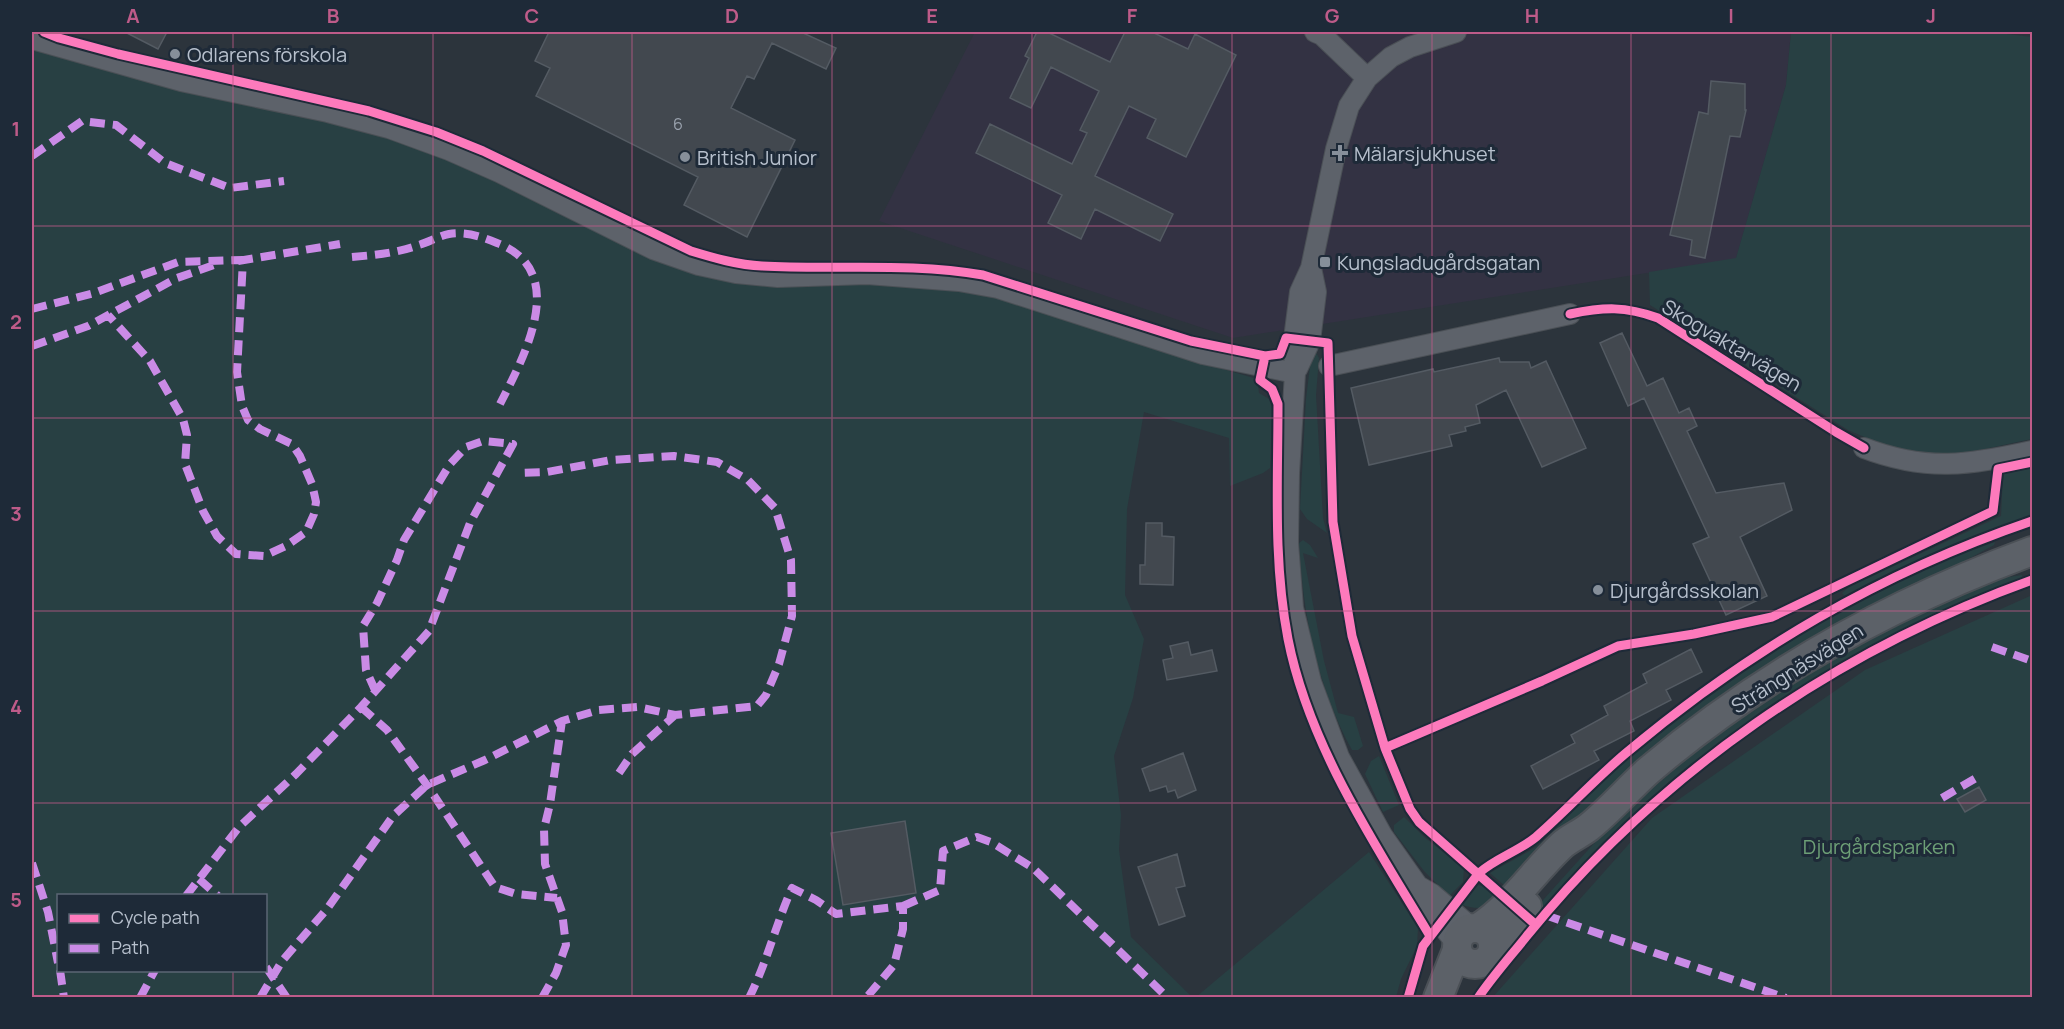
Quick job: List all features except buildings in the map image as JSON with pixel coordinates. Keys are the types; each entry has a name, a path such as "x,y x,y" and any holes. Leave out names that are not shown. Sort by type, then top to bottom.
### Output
{"main road":[{"name":"Strängnäsvägen","path":"1438,998 1472,943 1574,854 1589,827 1648,771 1714,721 1780,675 1847,635 1927,594 2032,551"},
{"name":"Strängnäsvägen","path":"1448,998 1472,943"}],"street":[{"path":"1316,32 1367,78"},
{"path":"1456,32 1410,47 1379,65 1367,78 1349,106 1336,149 1311,268 1300,292 1294,339 1295,373 1288,526 1293,608 1311,682 1339,757 1382,835 1418,886 1432,894 1472,943"},
{"path":"32,39 181,81 328,112 389,128 449,150 499,172 653,249 699,265 736,273 778,277 867,274 959,281 998,288 1203,354 1295,373"},
{"path":"1329,366 1570,314"},
{"path":"1864,448 1887,457 1942,465 1979,463 2032,451"}],"shaded area":[{"name":"Mälarsjukhuset","path":"975,32 1791,32 1786,85 1736,259 1233,338 879,221"}],"green space":[{"path":"1791,32 1990,32 2032,37 2032,439 1954,454 1927,454 1907,451 1867,438 1848,430 1650,305 1649,272 1736,258 1786,85"},
{"path":"32,46 363,129 465,164 657,257 797,286 888,284 976,292 1257,379 1259,393 1269,399 1272,408 1270,468 1230,486 1229,438 1144,412 1127,509 1125,595 1144,639 1133,698 1114,756 1121,815 1119,850 1131,937 1192,997 32,997"},
{"path":"1314,349 1319,358 1316,395 1323,518 1327,533 1307,519 1300,509 1306,399 1312,350"},
{"path":"2032,468 2032,515 1961,543 1845,596 1842,593 1849,587 2001,516 2003,474"},
{"path":"1303,540 1310,545 1318,558 1303,553 1324,661 1338,713 1354,717 1363,746 1358,750 1352,750 1340,726 1314,650 1301,570 1299,543"},
{"path":"1995,542 1994,545 1961,563 1847,619 1787,654 1677,731 1602,794 1511,891 1490,873 1537,846 1582,801 1643,746 1717,688 1754,663 1871,594 1953,557"},
{"path":"2022,575 2022,578 1921,621 1872,646 1777,703 1688,767 1646,802 1604,842 1538,913 1535,909 1615,820 1709,740 1833,658 1938,602 1989,580"},
{"name":"Djurgårdsparken","path":"2032,587 2032,997 1492,998 1652,818 1865,670 2030,596"},
{"path":"1379,756 1399,805 1383,812 1365,774 1371,761"},
{"path":"1404,817 1424,837 1464,868 1463,882 1449,896 1424,871 1394,832 1394,825"},
{"path":"1369,852 1418,928 1417,946 1401,979 1396,997 1196,997"},
{"path":"1474,886 1485,887 1502,900 1481,908 1459,904"}],"marked path":[{"path":"32,156 82,121 116,125 165,163 230,188 284,181"},
{"path":"352,257 402,250 455,233 486,239 519,256 532,273 537,294 535,316 520,363 500,404"},
{"path":"238,261 340,244"},
{"path":"32,309 94,293 178,262 243,260 237,372 242,406 248,420 260,429 292,444 300,456 312,484 316,502 314,514 306,532 286,546 264,556 236,554 217,536 203,511 185,464 187,435 183,419 150,361 108,315"},
{"path":"32,346 88,326 177,278 217,264"},
{"path":"188,894 239,827 296,774 361,707 429,631 470,523 513,444 483,441 466,447 450,464 404,540 377,603 363,626 366,670 375,690"},
{"path":"260,998 282,961 327,909 393,816 427,785 485,760 562,721 599,710 638,707 675,715 757,706 766,695 779,664 792,616 791,560 775,508 748,480 717,462 674,456 611,460 547,472 518,473"},
{"path":"1992,647 2032,661"},
{"path":"361,707 387,730 495,887 516,894 557,898"},
{"path":"619,773 632,754 675,715"},
{"path":"542,998 556,973 566,945 562,912 545,864 544,829 550,804 562,721"},
{"path":"1942,798 1981,775"},
{"path":"903,906 940,890 943,851 977,837 991,842 1033,868 1168,998"},
{"path":"32,863 48,912 57,958"},
{"path":"199,879 216,894"},
{"path":"749,998 792,888 816,900 836,914 903,906 903,929 894,965 866,998"},
{"path":"1545,915 1786,998"},
{"path":"267,968 287,998"},
{"path":"60,972 64,998"},
{"path":"140,998 154,972"}],"cycle path":[{"path":"44,32 118,54 369,111 436,132 483,151 691,251 726,261 790,267 901,267 983,275 1191,341 1265,356 1280,354 1286,338 1328,343 1333,522 1352,636 1385,748 1410,809 1419,822 1536,925"},
{"name":"Skogvaktarvägen","path":"1570,314 1614,309 1635,311 1658,318 1864,448"},
{"path":"1265,356 1260,380 1272,389 1278,404 1277,522 1280,580 1288,639 1298,679 1311,718 1346,793 1430,936"},
{"path":"1385,748 1618,646 1694,634 1772,617 1993,511 1998,469 2032,462"},
{"path":"1408,998 1423,946 1479,873 1536,837 1614,763 1673,716 1768,648 1869,590 1976,542 2032,521"},
{"path":"1478,998 1526,937 1578,878 1633,822 1692,771 1755,724 1820,681 1888,643 1959,609 2032,580"}],"place":[{"name":"Odlarens förskola","path":"175,54"},
{"name":"Mälarsjukhuset","path":"1340,153"},
{"name":"British Junior","path":"685,157"},
{"name":"Kungsladugårdsgatan","path":"1325,262"},
{"name":"Djurgårdsskolan","path":"1598,590"}]}
